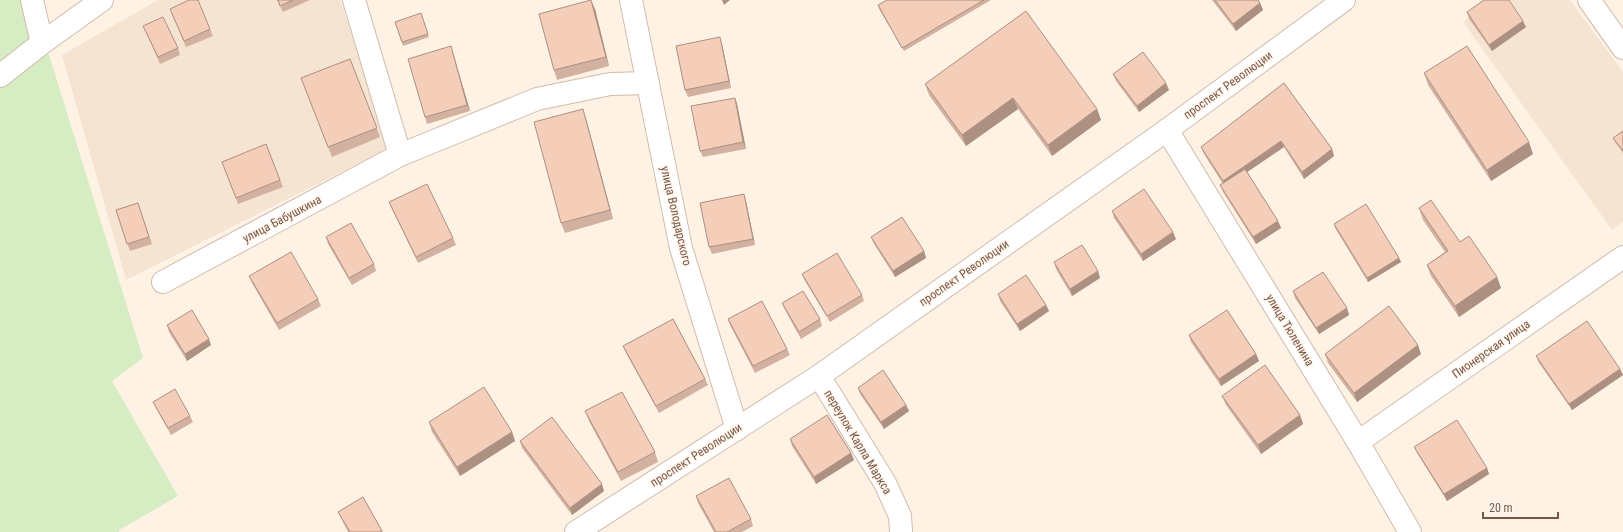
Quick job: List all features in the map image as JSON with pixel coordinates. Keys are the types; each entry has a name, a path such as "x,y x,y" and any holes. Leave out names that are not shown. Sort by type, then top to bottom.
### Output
{"street":[{"path":"32,0 42,43"},
{"path":"0,76 42,43 102,0"},
{"path":"354,0 400,155"},
{"name":"улица Володарского","path":"631,0 681,248 736,429"},
{"name":"проспект Революции","path":"576,532 819,376 1167,130 1344,0"},
{"path":"1589,0 1623,48"},
{"name":"улица Бабушкина","path":"163,282 400,155 537,99 610,84 648,83"},
{"name":"улица Тюленина","path":"1167,130 1358,442 1410,532"},
{"name":"Пионерская улица","path":"1358,442 1623,257"},
{"name":"переулок Карла Маркса","path":"819,376 885,483 900,516 901,532"}],"shaded area":[{"path":"158,0 340,0 391,147 126,280 62,55"},
{"path":"1493,0 1570,0 1623,72 1623,222 1612,230 1463,22"}],"green space":[{"path":"0,0 22,0 50,58 143,358 112,381 178,496 119,530 119,532 0,532"}],"building":[{"path":"189,0 198,0 210,29 184,41 170,9"},
{"path":"278,0 293,0 280,6"},
{"path":"591,0 606,57 554,70 539,14"},
{"path":"887,0 984,0 902,48 878,5"},
{"path":"1215,0 1258,0 1260,3 1233,24"},
{"path":"1484,0 1509,0 1523,21 1489,45 1467,12"},
{"path":"1026,11 1097,109 1048,145 1013,98 962,135 925,84"},
{"path":"421,13 428,34 402,42 395,22"},
{"path":"163,17 178,48 158,57 143,26"},
{"path":"720,37 729,81 685,90 676,46"},
{"path":"451,46 467,105 425,117 408,59"},
{"path":"1467,46 1529,142 1487,170 1424,73"},
{"path":"1143,52 1166,83 1137,106 1113,74"},
{"path":"350,59 377,128 328,147 301,78"},
{"path":"1284,83 1332,149 1302,172 1281,141 1223,181 1201,147"},
{"path":"735,98 743,142 700,151 691,106"},
{"path":"583,109 610,210 561,223 534,122"},
{"path":"1623,131 1623,151 1613,138"},
{"path":"266,144 280,180 236,198 222,162"},
{"path":"1245,169 1278,221 1253,237 1220,185"},
{"path":"427,184 453,238 416,257 389,202"},
{"path":"1144,189 1173,232 1141,254 1112,211"},
{"path":"744,194 753,239 709,247 700,203"},
{"path":"1431,200 1460,242 1469,236 1497,277 1455,306 1427,265 1448,251 1419,208"},
{"path":"138,203 149,237 127,244 116,210"},
{"path":"1366,204 1399,258 1367,278 1334,224"},
{"path":"902,217 924,251 893,271 871,237"},
{"path":"351,223 374,264 349,278 326,237"},
{"path":"1082,245 1098,271 1070,289 1054,262"},
{"path":"291,252 318,299 277,323 249,276"},
{"path":"837,253 862,295 827,316 802,274"},
{"path":"1323,272 1347,308 1316,328 1293,291"},
{"path":"1026,275 1046,305 1017,324 998,294"},
{"path":"803,291 820,319 799,332 782,303"},
{"path":"762,301 787,349 753,366 728,319"},
{"path":"1389,306 1418,345 1354,393 1325,354"},
{"path":"192,310 209,339 185,354 167,325"},
{"path":"1227,310 1256,354 1219,379 1189,335"},
{"path":"673,319 705,379 656,406 623,346"},
{"path":"1587,321 1620,369 1569,404 1536,356"},
{"path":"1265,365 1300,415 1258,445 1222,396"},
{"path":"883,370 906,405 881,422 858,388"},
{"path":"484,387 512,432 457,467 429,422"},
{"path":"175,389 190,416 168,428 153,402"},
{"path":"622,392 655,452 618,472 585,411"},
{"path":"827,415 851,453 814,477 790,439"},
{"path":"552,417 602,484 570,508 520,441"},
{"path":"1457,420 1487,468 1444,494 1414,447"},
{"path":"729,478 751,519 727,532 716,532 696,496"},
{"path":"363,497 382,531 350,532 338,512"}]}
